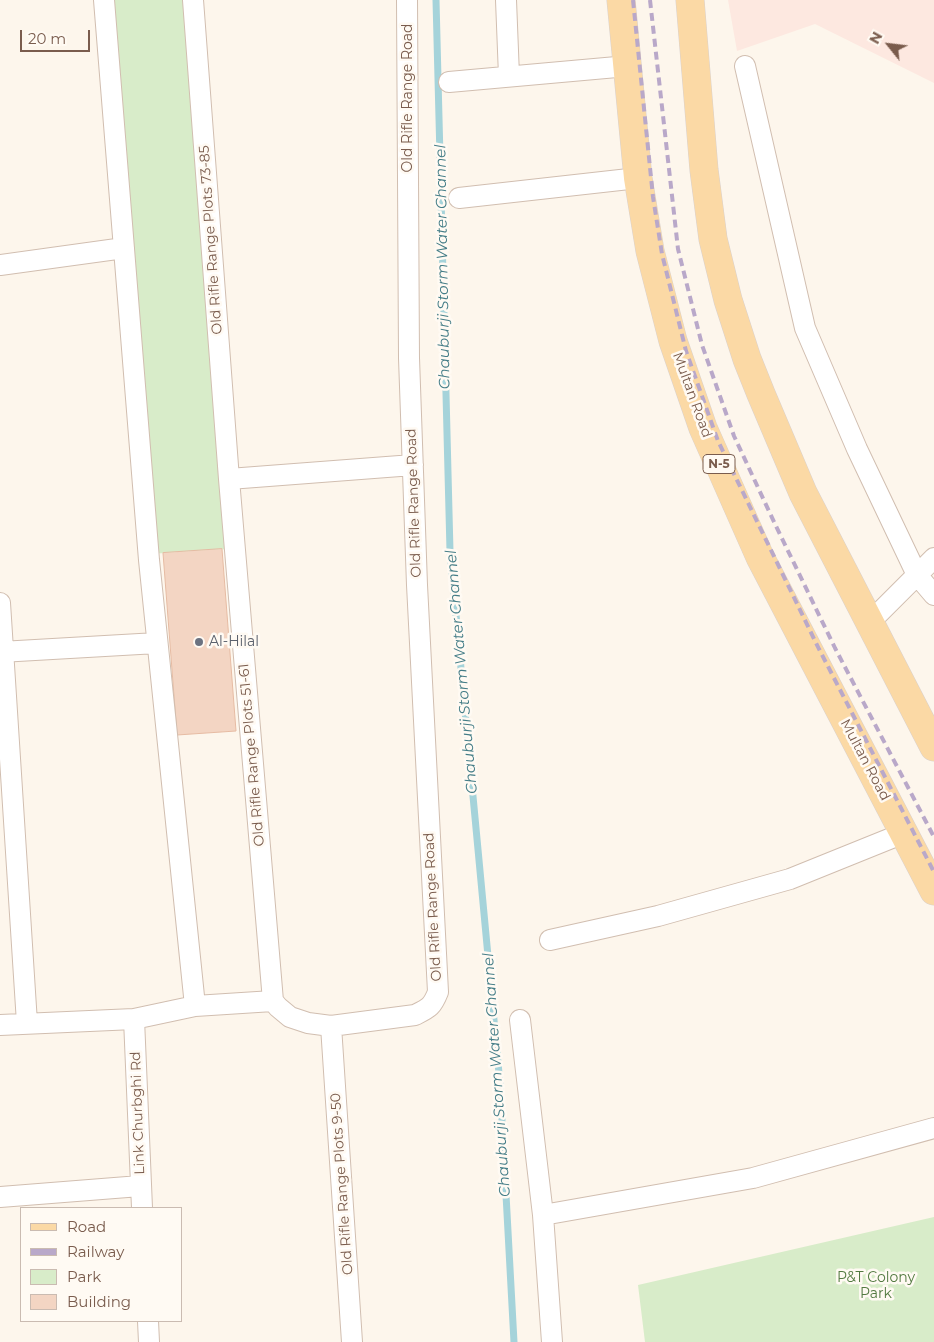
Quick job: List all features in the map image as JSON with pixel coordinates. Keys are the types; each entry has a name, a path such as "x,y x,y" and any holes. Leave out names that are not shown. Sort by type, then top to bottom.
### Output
{"main road":[{"name":"Multan Road","path":"621,0 638,178 650,251 673,341 703,428 760,557 934,891"},
{"path":"690,0 704,170 713,238 728,300 747,359 803,493 934,747"}],"street":[{"path":"104,0 157,643 195,1006"},
{"name":"Old Rifle Range Plots 73-85","path":"193,0 229,479"},
{"name":"Old Rifle Range Road","path":"332,1026 415,1015 433,1004 438,992 421,678 409,358 408,0"},
{"path":"506,0 509,76"},
{"path":"449,82 628,66"},
{"path":"745,66 805,328 857,449 917,575 934,595"},
{"path":"459,198 638,178"},
{"path":"0,265 124,248"},
{"path":"229,479 413,466"},
{"name":"Old Rifle Range Plots 51-61","path":"229,479 273,1001"},
{"path":"870,622 934,558"},
{"path":"0,604 27,1023"},
{"path":"2,652 157,643"},
{"path":"550,940 658,916 790,879 904,833"},
{"path":"0,1025 134,1018 195,1006 273,1001 278,1008 290,1017 308,1023 332,1026"},
{"name":"Link Churbghi Rd","path":"134,1018 142,1207"},
{"path":"520,1020 544,1215 552,1342"},
{"name":"Old Rifle Range Plots 9-50","path":"332,1026 352,1342"},
{"path":"544,1215 753,1178 934,1128"},
{"path":"0,1197 140,1186"},
{"path":"148,1322 149,1342"}],"shaded area":[{"path":"728,0 934,0 934,83 815,24 737,51"}],"green space":[{"path":"102,0 192,0 229,549 149,554"},
{"name":"P&T Colony Park","path":"934,1217 934,1342 645,1342 638,1285"}],"building":[{"name":"Al-Hilal","path":"222,549 236,731 177,735 163,553"}],"waterway":[{"name":"Chauburji Storm Water Channel","path":"436,0 450,551 500,1084 514,1342"}],"railway":[{"path":"633,0 653,197 662,254 686,351 718,441 819,649 934,872"},
{"path":"650,0 678,249 702,345 734,436 775,524 835,648 934,837"}],"place":[{"name":"Al-Hilal","path":"199,642"}]}
